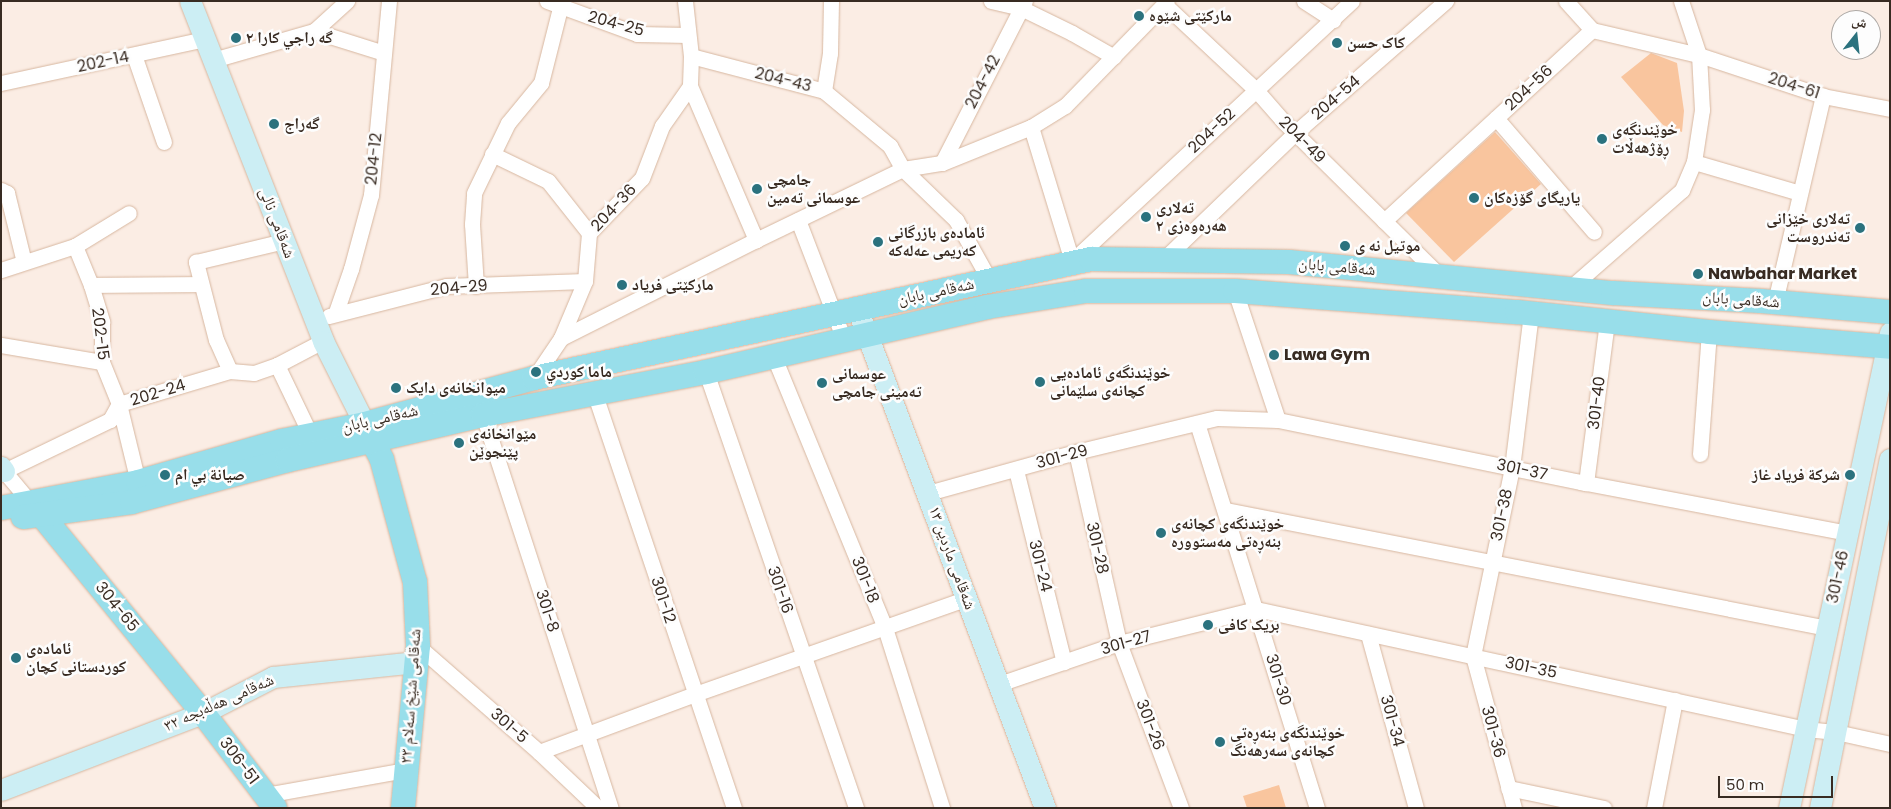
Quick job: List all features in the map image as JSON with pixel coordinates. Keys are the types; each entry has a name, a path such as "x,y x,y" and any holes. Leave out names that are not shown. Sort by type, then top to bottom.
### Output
{"main road":[{"name":"شەقامی نالی","path":"190,1 323,341 369,433"},
{"name":"شەقامی بابان","path":"1,508 36,509 310,434 369,433 534,378 990,281 1072,261 1091,259 1289,262 1569,289 1775,302 1890,312"},
{"path":"1,521 36,509 132,502 288,460 369,433 483,415 594,392 706,372 987,307 1086,291 1235,291 1530,314 1709,332 1889,342"},
{"name":"شەقامی ماردین ١٣","path":"846,311 856,337 928,493 1045,808"},
{"name":"301-46","path":"1789,808 1889,342"},
{"name":"شەقامی شێخ سەلام ٣٣","path":"369,433 382,460 414,582 417,654 403,808"},
{"name":"301-46","path":"1820,808 1890,459"},
{"name":"304-65","path":"36,509 203,713"},
{"name":"شەقامی هەڵەبجە ٣٢","path":"1,790 203,713 273,677 417,654"},
{"name":"306-51","path":"203,713 270,801"}],"street":[{"path":"213,60 314,30 347,1"},
{"name":"204-12","path":"336,312 351,269 371,194 388,1"},
{"path":"686,1 691,56 690,86 756,240"},
{"path":"824,91 830,53 831,1"},
{"path":"991,1 1023,5 1114,57"},
{"path":"1304,1 1333,20"},
{"name":"204-52","path":"1072,261 1352,1"},
{"name":"204-54","path":"1164,259 1295,133 1446,1"},
{"path":"1566,1 1592,30 1699,55"},
{"path":"1569,289 1682,190 1694,162 1702,110 1699,55 1681,1"},
{"path":"561,338 903,169 942,163 1031,127 1064,106 1166,3"},
{"name":"204-49","path":"1166,3 1256,90 1295,133 1440,276"},
{"path":"476,286 472,224 474,193 508,123 541,83 553,4"},
{"name":"204-25","path":"553,4 637,34 688,35"},
{"name":"204-42","path":"942,163 1023,5"},
{"path":"314,30 384,54"},
{"name":"204-56","path":"1384,221 1592,30"},
{"name":"202-14","path":"1,83 205,39"},
{"path":"134,55 164,142"},
{"name":"204-61","path":"1699,55 1823,96 1890,110"},
{"name":"204-43","path":"691,56 824,91 890,146 903,169 956,220 990,281"},
{"name":"204-36","path":"534,378 561,338 585,281 589,233 642,178 662,126 690,86"},
{"path":"1775,302 1823,96"},
{"path":"1496,118 1594,232"},
{"path":"1031,127 1072,261"},
{"path":"492,154 548,181 589,233"},
{"path":"1694,162 1800,193"},
{"path":"1,190 7,193 24,262"},
{"path":"1,270 75,246 129,213"},
{"path":"798,220 846,311"},
{"path":"230,371 216,340 196,262 284,241"},
{"name":"202-15","path":"75,246 91,285 102,322 102,362 119,404 138,482"},
{"name":"204-29","path":"316,321 336,312 446,286 585,281"},
{"path":"91,285 202,284"},
{"path":"1235,291 1278,420"},
{"name":"301-38","path":"1473,656 1512,468 1530,314"},
{"name":"301-40","path":"1586,483 1607,322"},
{"path":"1700,454 1709,332"},
{"name":"202-24","path":"3,469 110,420 119,404 230,371 254,374 277,365 323,341"},
{"path":"1,345 102,362"},
{"name":"301-18","path":"774,357 885,628 942,808"},
{"path":"277,365 310,434"},
{"name":"301-16","path":"706,372 856,808"},
{"name":"301-12","path":"594,392 734,808"},
{"name":"301-8","path":"483,415 611,808"},
{"name":"301-37","path":"1197,423 1217,418 1278,420 1586,483 1847,533"},
{"name":"301-29","path":"928,493 1076,452 1197,423"},
{"name":"301-30","path":"1197,423 1226,510 1317,808"},
{"name":"301-28","path":"1076,452 1119,643"},
{"path":"3,469 36,509"},
{"name":"301-24","path":"1016,470 1064,662"},
{"path":"1226,510 1827,628"},
{"path":"539,752 695,694 967,598"},
{"name":"301-27","path":"999,684 1119,643 1256,610"},
{"name":"301-35","path":"1256,610 1806,729 1836,732 1890,744"},
{"name":"301-34","path":"1368,634 1416,808"},
{"name":"301-26","path":"1119,643 1181,808"},
{"name":"301-5","path":"417,654 539,752 598,808"},
{"name":"301-36","path":"1473,656 1514,808"},
{"path":"1654,808 1675,700"},
{"path":"270,801 406,770"},
{"path":"1508,788 1604,808"}],"shaded area":[{"path":"1651,53 1677,63 1684,111 1682,132 1663,125 1621,77"},
{"name":"یاریگای گۆزەکان","path":"1495,132 1541,184 1454,262 1406,213"},
{"path":"1279,785 1286,808 1247,808 1243,796"}],"place":[{"name":"مارکێتی شێوە","path":"1139,16"},
{"name":"گه راجي كارا ٢","path":"236,38"},
{"name":"کاک حسن","path":"1337,43"},
{"name":"گەراج","path":"274,124"},
{"name":"خوێندنگەی ڕۆژهەڵات","path":"1602,139"},
{"name":"جامچی عوسمانی تەمین","path":"757,189"},
{"name":"یاریگای گۆزەکان","path":"1474,198"},
{"name":"تەلاری هەرەوەزی ٢","path":"1146,217"},
{"name":"تەلاری خێزانی تەندروست","path":"1860,228"},
{"name":"ئامادەی بازرگانی کەریمی عەلەکە","path":"878,242"},
{"name":"موتیل نه ی","path":"1345,246"},
{"name":"Nawbahar Market","path":"1698,274"},
{"name":"مارکێتی فریاد","path":"622,285"},
{"name":"Lawa Gym","path":"1274,355"},
{"name":"ماما كوردي","path":"536,372"},
{"name":"خوێندنگەی ئامادەیی کچانەی سلێمانی","path":"1040,382"},
{"name":"عوسمانی تەمینی جامچی","path":"822,383"},
{"name":"میوانخانەی دایک","path":"396,388"},
{"name":"مێوانخانەی پێنجوێن","path":"459,443"},
{"name":"صيانة بي ام","path":"165,475"},
{"name":"شرکة فرياد غاز","path":"1850,475"},
{"name":"خوێندنگەی کچانەی بنەڕەتی مەستوورە","path":"1161,533"},
{"name":"بریک کافی","path":"1208,625"},
{"name":"ئامادەی کوردستانی کچان","path":"16,658"},
{"name":"خوێندنگەی بنەڕەتی کچانەی سەرهەنگ","path":"1220,742"}]}
